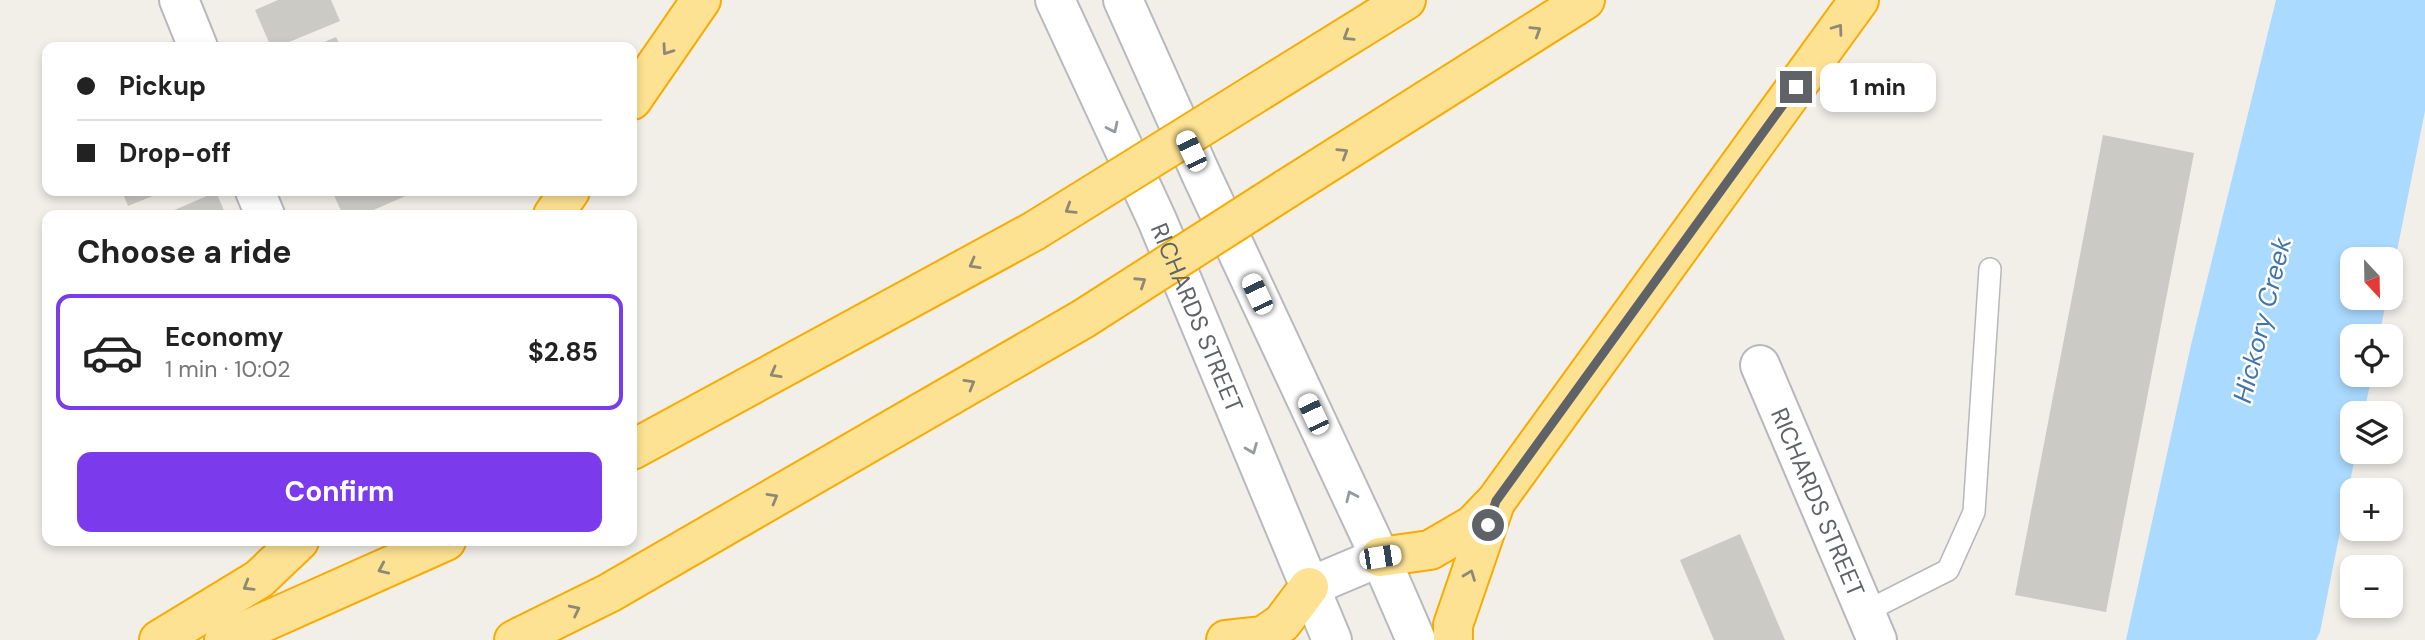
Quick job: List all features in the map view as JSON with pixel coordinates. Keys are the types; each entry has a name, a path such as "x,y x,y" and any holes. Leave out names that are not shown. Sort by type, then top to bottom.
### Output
{"highway":[{"path":"637,93 701,0"},
{"path":"637,447 1034,231 1406,0"},
{"path":"514,640 609,593 1083,319 1585,0"},
{"path":"1380,557 1430,550 1474,525 1496,501 1859,0"},
{"path":"1452,640 1453,625 1496,501"},
{"path":"159,640 259,579 294,546"},
{"path":"224,640 435,546"},
{"path":"1226,640 1262,636 1282,623 1308,587"}],"street":[{"path":"179,0 196,42"},
{"name":"RICHARDS STREET","path":"1055,0 1157,220 1332,640"},
{"path":"1123,0 1416,640"},
{"name":"RICHARDS STREET","path":"1760,365 1871,626"},
{"path":"1308,587 1380,557"}],"lane":[{"path":"1871,626 1948,570 1974,512 1990,270"}],"water":[{"name":"Hickory Creek","path":"2276,0 2425,0 2425,111 2398,247 2340,247 2340,310 2384,310 2382,324 2340,324 2340,387 2369,387 2367,401 2340,401 2340,464 2354,464 2351,478 2340,478 2340,532 2320,632 2316,640 2126,640 2191,345"}],"building":[{"path":"278,0 331,0 340,21 289,42 269,42 255,10"},
{"path":"336,37 338,42 324,42"},
{"path":"2103,135 2194,153 2106,612 2015,595"},
{"path":"124,196 153,196 128,206"},
{"path":"207,196 218,196 224,210 175,210"},
{"path":"334,196 406,196 373,210 341,210"},
{"path":"1740,534 1785,640 1714,640 1680,560"}],"route":[{"path":"1488,525 1496,501 1796,87"}]}
